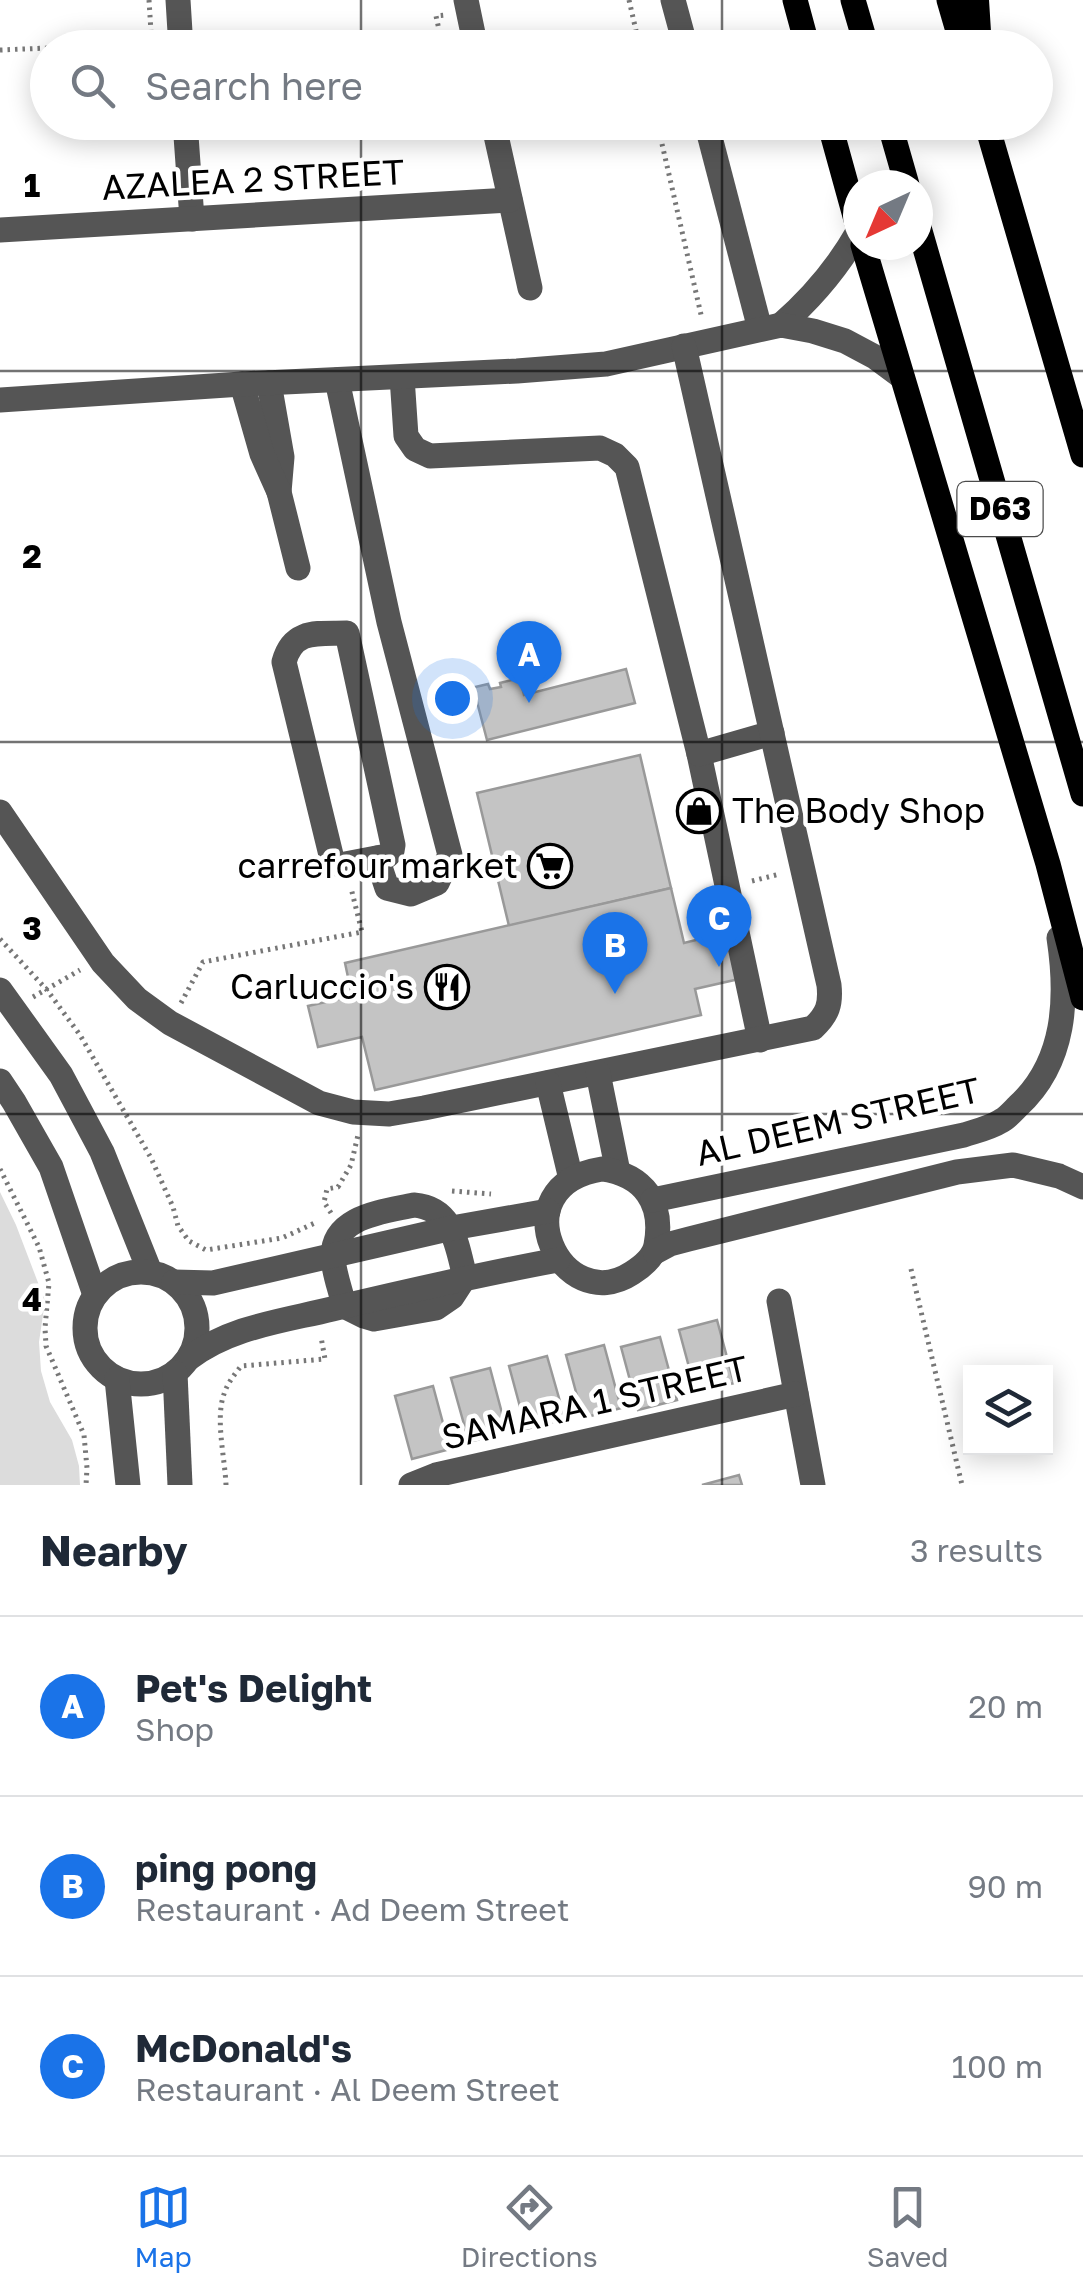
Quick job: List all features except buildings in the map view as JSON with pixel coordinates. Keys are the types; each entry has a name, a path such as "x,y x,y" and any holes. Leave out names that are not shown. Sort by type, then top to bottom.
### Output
{"highway":[{"path":"974,0 976,30"}],"main road":[{"path":"795,0 803,30"},
{"path":"853,0 862,30"},
{"path":"949,0 958,30"},
{"path":"834,140 843,174"},
{"path":"893,140 902,170"},
{"name":"D63","path":"991,140 1083,455"},
{"path":"867,260 1048,864 1083,998"},
{"name":"D63","path":"928,260 1083,794"}],"street":[{"path":"178,0 179,30"},
{"path":"466,0 472,30"},
{"path":"673,0 681,30"},
{"path":"187,140 192,219"},
{"path":"496,140 530,288"},
{"path":"712,140 770,327"},
{"name":"AZALEA 2 STREET","path":"0,230 510,200"},
{"path":"770,327 825,282 843,258"},
{"path":"1,403 242,384 606,364 770,327 814,330 845,341 902,377"},
{"path":"0,812 98,956 138,999 170,1023 319,1103 353,1112 389,1114 813,1028 825,1017 831,1001 772,733 695,344"},
{"path":"402,377 406,436 415,449 430,456 600,448 627,467 699,754 760,1040"},
{"path":"336,380 389,622 450,855 437,883 411,894 387,888 378,858"},
{"path":"269,383 282,457 280,492"},
{"path":"242,384 262,454 280,492 298,568"},
{"path":"347,633 393,845 387,856 340,865 332,859 284,662 296,640 308,635 347,633 389,622"},
{"path":"699,754 772,733"},
{"name":"AL DEEM STREET","path":"653,1200 964,1135 1002,1121 1032,1093 1052,1062 1063,1014 1063,964 1048,864"},
{"path":"7,998 61,1076 102,1152 150,1272"},
{"path":"598,1073 618,1172"},
{"path":"0,1081 51,1166 95,1295"},
{"path":"548,1083 572,1179"},
{"path":"655,1252 659,1229 653,1200 635,1180 618,1172 586,1172 572,1179 548,1210 546,1228 558,1260 573,1274 591,1281 610,1281 629,1276 670,1244 956,1172 1013,1165 1059,1176 1083,1187"},
{"path":"548,1210 446,1212 335,1249 213,1283 174,1282 150,1272 129,1273 110,1281 95,1295 87,1312 85,1332 90,1351 101,1367 117,1378 147,1384 162,1380 204,1346 223,1337 558,1260"},
{"path":"446,1212 461,1284"},
{"path":"335,1249 349,1309"},
{"path":"174,1282 186,1294 198,1326 196,1344 182,1366 180,1485"},
{"path":"780,1302 813,1485"},
{"path":"117,1378 128,1485"},
{"name":"SAMARA 1 STREET","path":"411,1485 436,1474 796,1394"}],"path":[{"path":"149,0 150,30"},
{"path":"630,0 636,30"},
{"path":"0,50 30,49"},
{"path":"660,140 695,344"},
{"path":"170,1023 203,962 362,932 346,864"},
{"path":"727,886 803,870"},
{"path":"0,939 47,990 80,1035 151,1158 178,1226 189,1240 206,1250 282,1238 331,1214 324,1202 327,1189 338,1187 351,1164 364,1113"},
{"path":"7,998 47,990 98,956"},
{"path":"0,1168 39,1247 49,1282 46,1346 84,1435 86,1485"},
{"path":"446,1212 501,1194"},
{"path":"912,1269 962,1485"},
{"path":"226,1485 220,1414 229,1383 241,1366 325,1360 316,1313"}],"shaded area":[{"path":"0,1192 45,1301 39,1342 41,1371 50,1402 72,1440 80,1485 0,1485"}],"place":[{"name":"Pet's Delight","path":"529,703"},
{"name":"The Body Shop","path":"699,811"},
{"name":"carrefour market","path":"550,866"},
{"name":"McDonald's","path":"719,967"},
{"name":"Carluccio's","path":"447,987"},
{"name":"ping pong","path":"615,994"}]}
